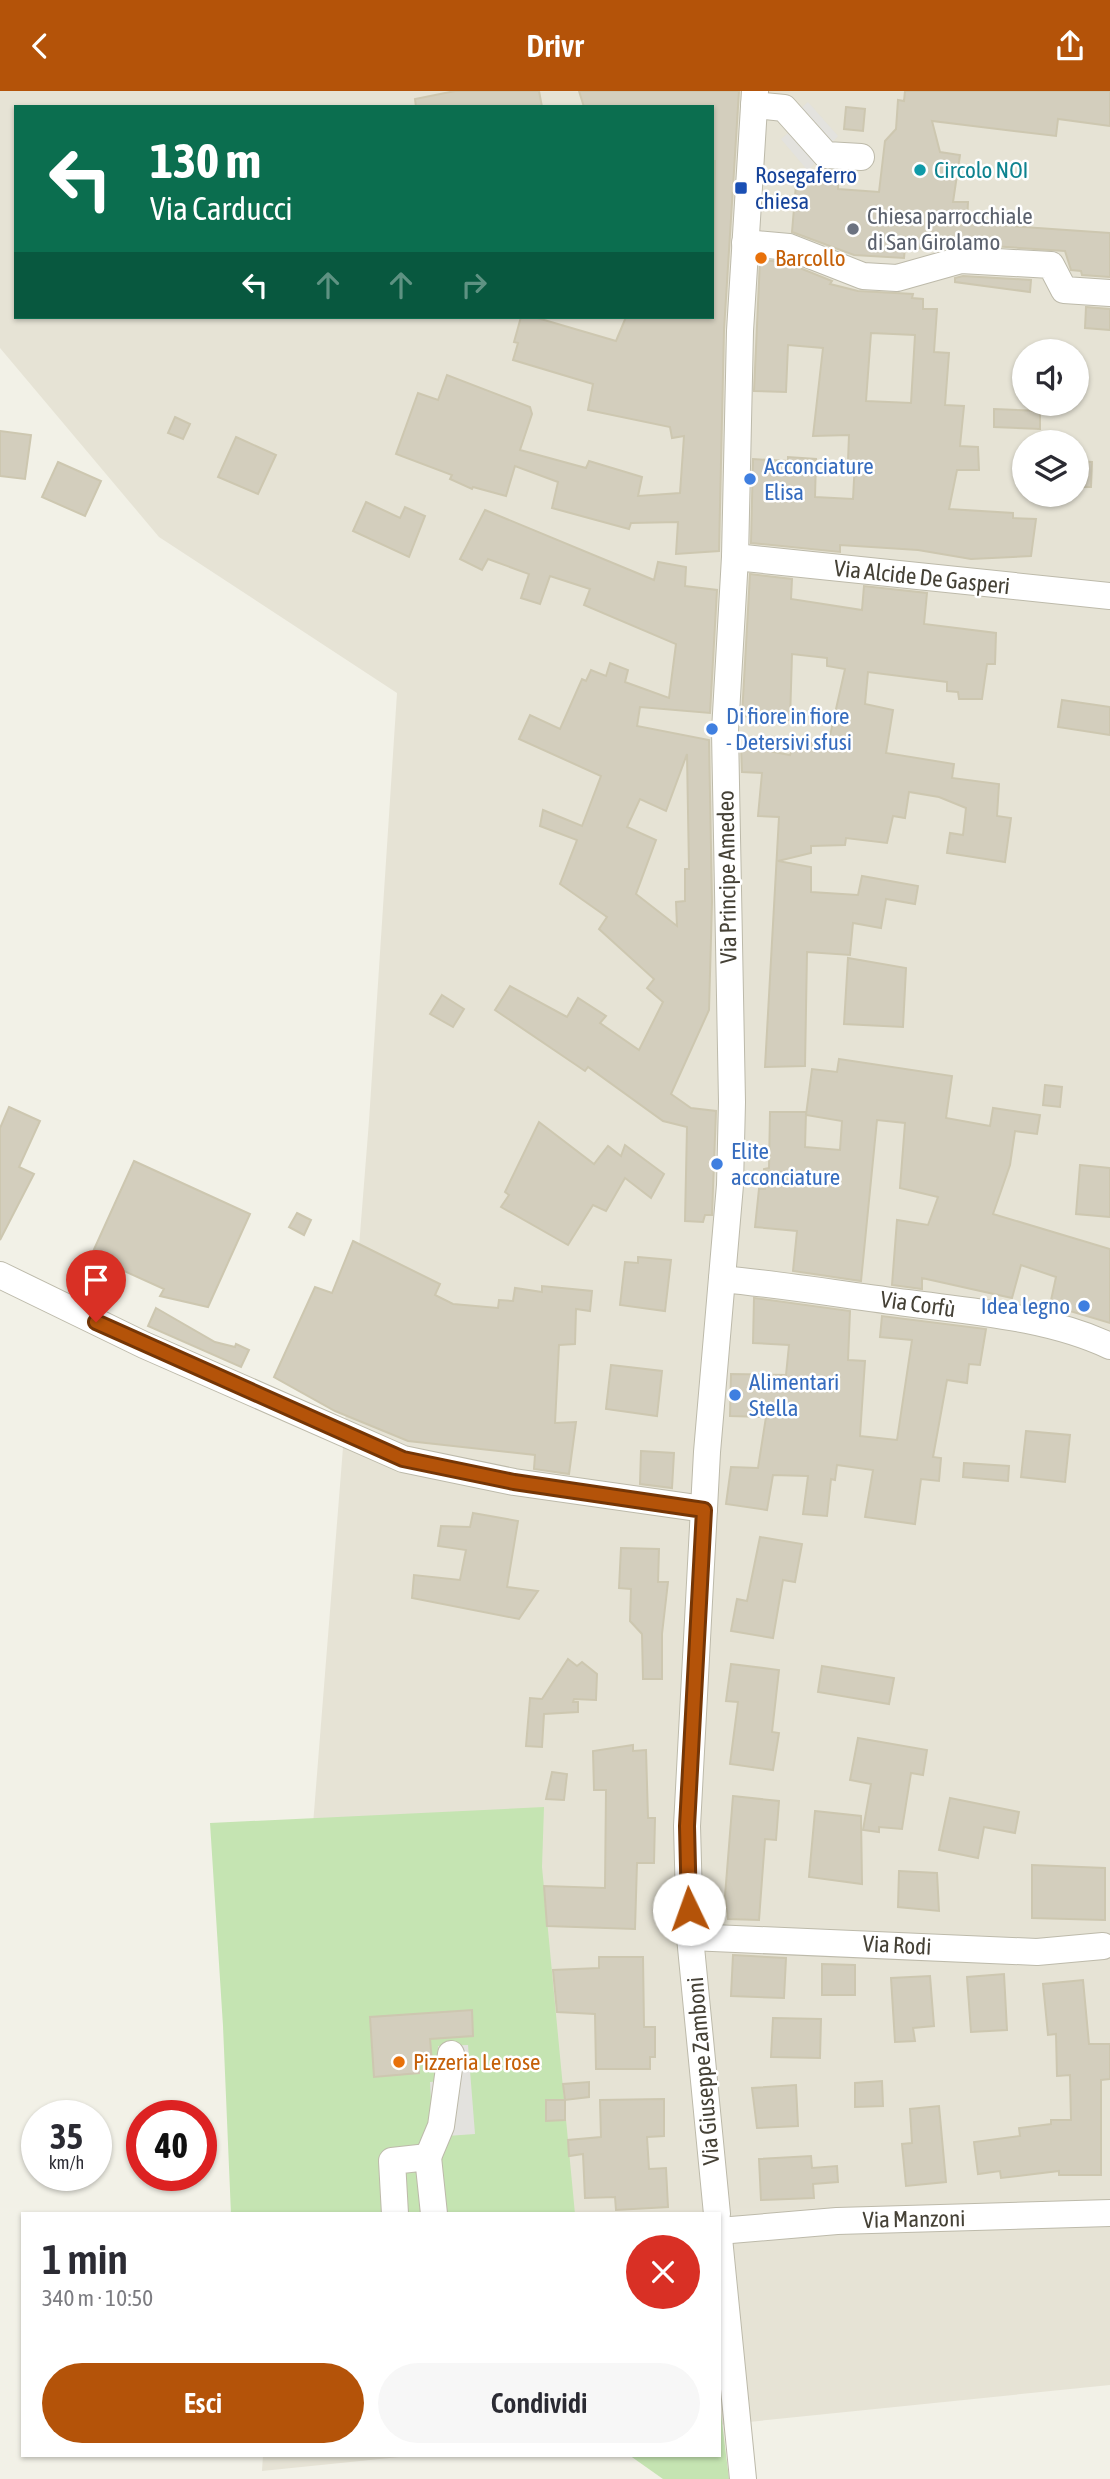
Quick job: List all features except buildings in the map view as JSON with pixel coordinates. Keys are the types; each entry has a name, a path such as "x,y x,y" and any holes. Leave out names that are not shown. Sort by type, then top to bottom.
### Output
{"street":[{"path":"755,98 784,108 826,155 861,157"},
{"name":"Via Principe Amedeo","path":"704,1510 730,1185 732,1102 725,731 734,557 740,331 755,98"},
{"path":"745,243 789,247 863,276 897,278 961,260 1051,265 1065,290 1110,293"},
{"name":"Via Alcide De Gasperi","path":"734,557 1110,596"},
{"path":"0,1275 144,1345 403,1459 514,1482 704,1510"},
{"name":"Via Corfù","path":"722,1279 810,1287 984,1314 1077,1331 1110,1346"},
{"name":"Via Giuseppe Zamboni","path":"704,1510 687,1826 690,1937 717,2212"},
{"name":"Via Rodi","path":"690,1937 1037,1952 1103,1946"},
{"path":"434,2212 428,2157 441,2126 451,2054"},
{"path":"395,2212 392,2161 428,2157"},
{"name":"Via Manzoni","path":"721,2243 837,2221 1110,2213"},
{"path":"721,2253 743,2479"}],"shaded area":[{"path":"0,91 1110,91 1110,2385 721,2425 721,2212 282,2212 369,1121 397,693 159,537 0,348"},
{"path":"808,102 838,136 808,171 781,139 799,124 792,116"},
{"path":"468,2045 475,2134 433,2137 430,2082 441,2081 438,2046"},
{"path":"263,2457 399,2457 262,2471"}],"green space":[{"path":"544,1807 542,1867 575,2212 231,2212 210,1823"},
{"path":"721,2413 729,2479 663,2479 632,2457 721,2457"}],"place":[{"name":"Circolo NOI","path":"920,170"},
{"name":"Rosegaferro chiesa","path":"741,188"},
{"name":"Chiesa parrocchiale di San Girolamo","path":"853,229"},
{"name":"Barcollo","path":"761,258"},
{"name":"Acconciature Elisa","path":"750,479"},
{"name":"Di fiore in fiore - Detersivi sfusi","path":"712,729"},
{"name":"Elite acconciature","path":"717,1164"},
{"name":"Idea legno","path":"1084,1306"},
{"name":"Alimentari Stella","path":"735,1395"},
{"name":"Pizzeria Le rose","path":"399,2062"}],"route":[{"path":"96,1322 403,1459 514,1482 704,1510 687,1826 689,1909"}]}
